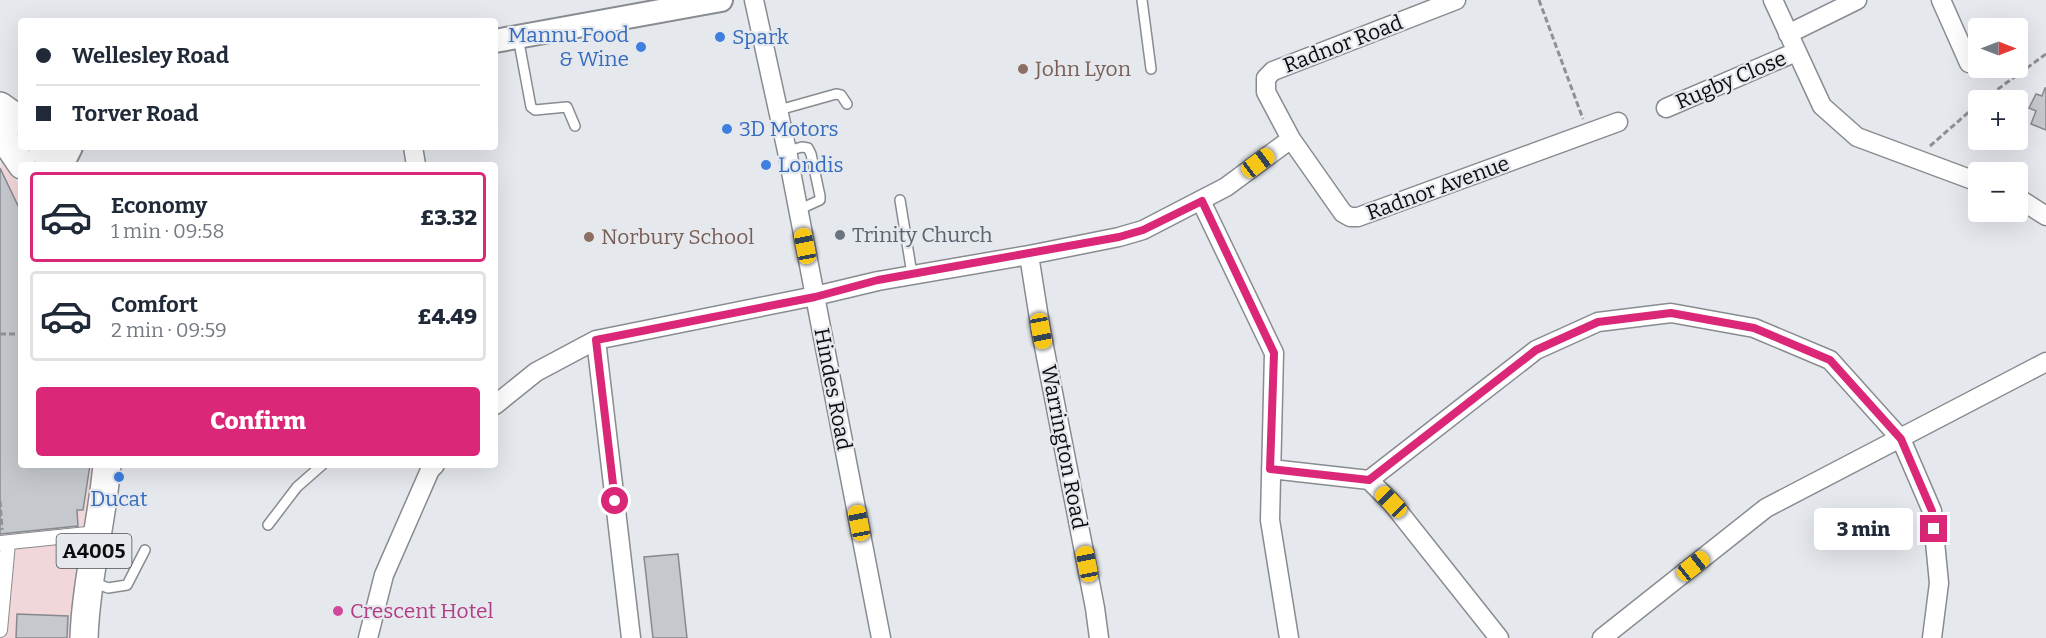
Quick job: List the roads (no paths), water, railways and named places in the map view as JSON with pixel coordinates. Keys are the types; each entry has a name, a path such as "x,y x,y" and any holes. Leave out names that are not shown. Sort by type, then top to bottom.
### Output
{"main road":[{"path":"0,106 7,132 21,162"},
{"name":"A4005","path":"84,638 85,608 107,468"}],"street":[{"path":"498,39 661,5 721,0"},
{"name":"Hindes Road","path":"754,0 779,110 881,638"},
{"name":"Radnor Road","path":"1291,139 1266,92 1266,78 1273,71 1456,0"},
{"path":"1773,0 1822,106 1857,137 1918,157 1968,178"},
{"path":"1788,34 1857,0"},
{"path":"1941,0 1968,61"},
{"name":"Rugby Close","path":"1666,108 1796,52"},
{"name":"Radnor Avenue","path":"1291,139 1343,213 1350,218 1358,218 1618,122"},
{"path":"498,403 536,372 596,340 815,297 912,274 1029,255 1143,230 1226,187 1291,139"},
{"path":"1202,201 1274,353 1270,520 1289,638"},
{"path":"2028,204 2046,216"},
{"name":"Warrington Road","path":"1029,255 1041,331 1099,638"},
{"path":"1369,480 1536,350 1598,322 1671,313 1754,328 1830,360 1901,439 1932,511 1939,583 1932,638"},
{"path":"596,340 631,638"},
{"path":"1602,638 1766,508 2046,362"},
{"path":"368,638 384,575 428,468"},
{"path":"1270,469 1369,480 1391,502 1498,638"},
{"path":"0,630 4,543 97,533"}],"lane":[{"path":"1142,0 1151,69"},
{"path":"518,36 531,107 535,110 567,107 575,126"},
{"path":"779,110 836,94 845,99 846,104"},
{"path":"900,200 912,274"},
{"path":"268,525 297,487 319,468"},
{"path":"90,579 108,588 127,585 145,550"}],"place":[{"name":"Spark","path":"720,37"},
{"name":"Mannu Food & Wine","path":"641,47"},
{"name":"John Lyon","path":"1023,69"},
{"name":"3D Motors","path":"727,129"},
{"name":"Londis","path":"766,165"},
{"name":"Trinity Church","path":"840,235"},
{"name":"Norbury School","path":"589,237"},
{"name":"Ducat","path":"119,477"},
{"name":"Crescent Hotel","path":"338,611"}]}
